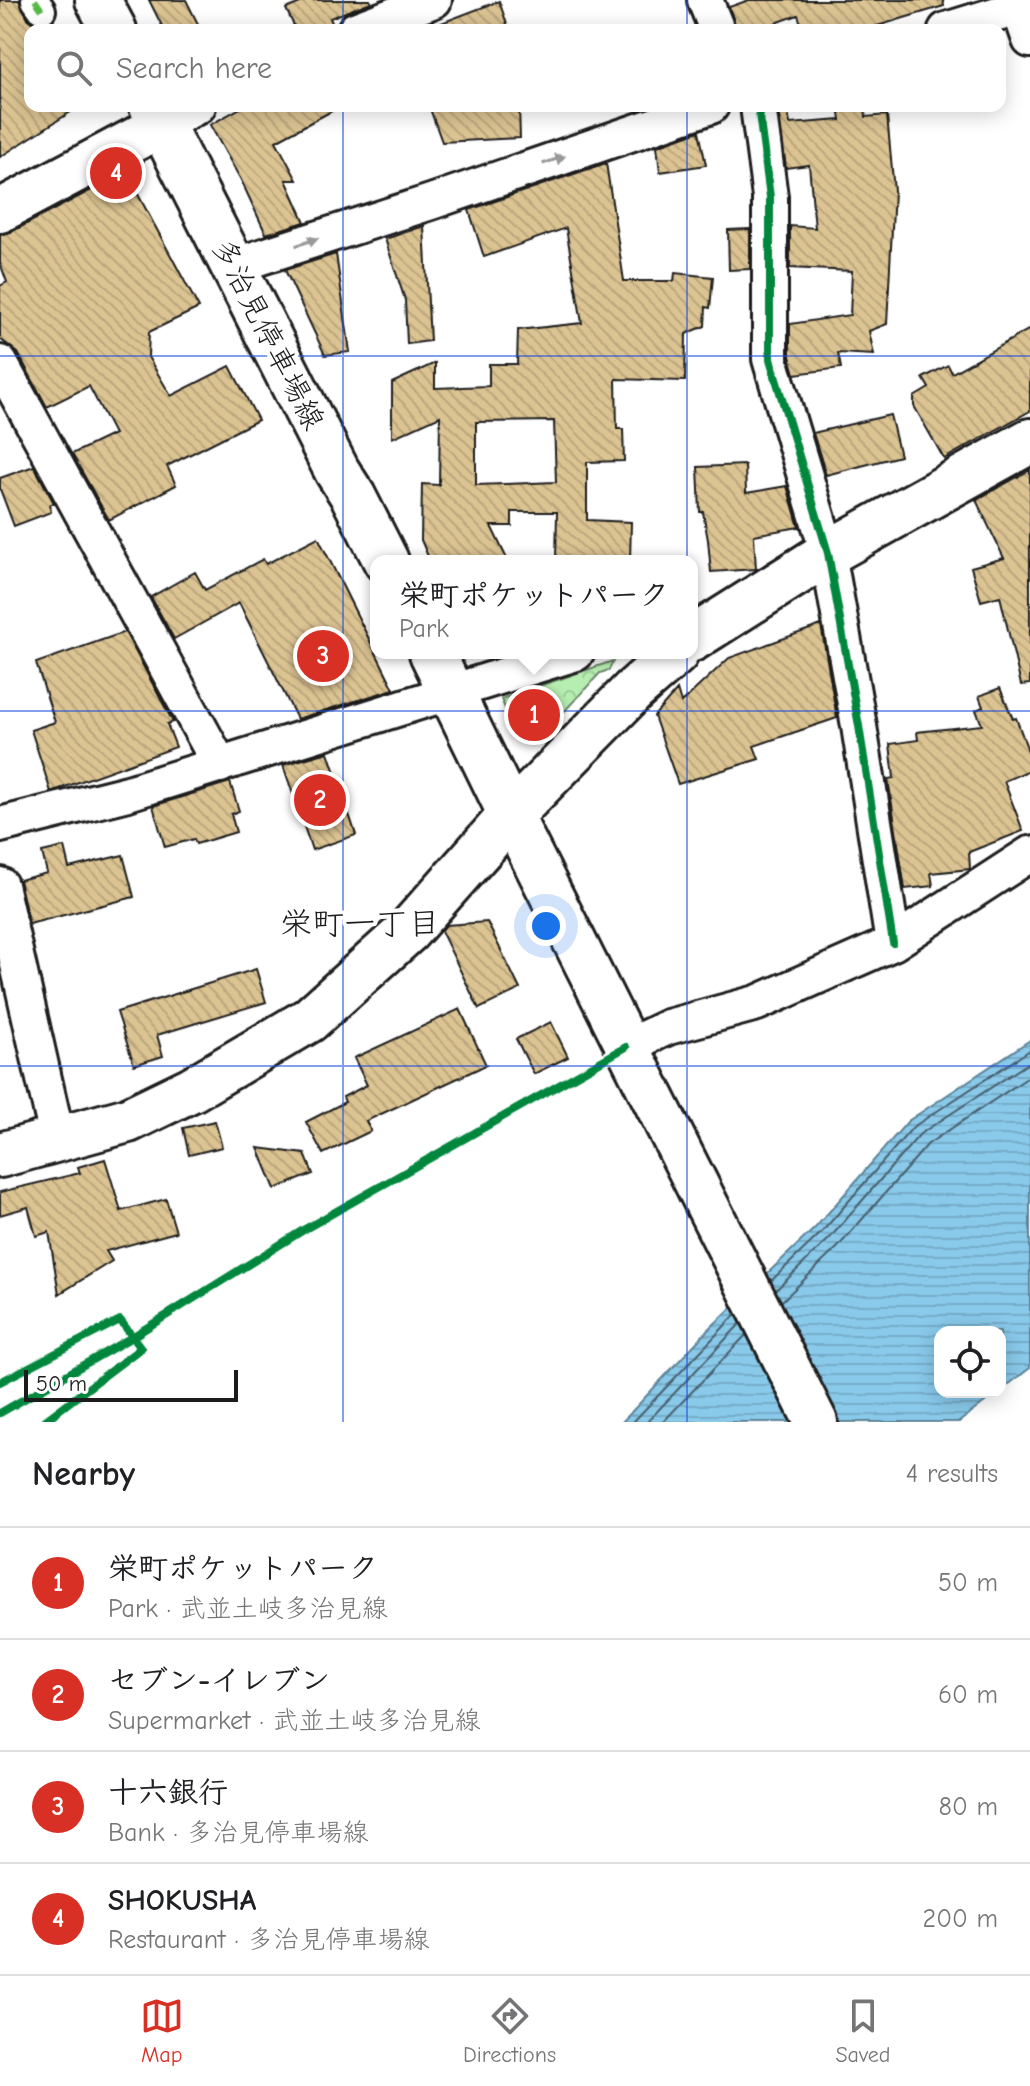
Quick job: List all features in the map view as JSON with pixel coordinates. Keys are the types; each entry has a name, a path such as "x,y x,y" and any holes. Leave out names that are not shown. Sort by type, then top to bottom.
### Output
{"main road":[{"path":"98,0 111,24"},
{"name":"多治見停車場線","path":"171,112 233,266 383,555"},
{"path":"703,626 1030,441"},
{"path":"0,1155 128,1120 192,1089 309,1020 408,931 511,815 633,691 669,659"},
{"path":"441,672 511,815"}],"street":[{"path":"371,24 434,0"},
{"path":"705,0 715,24"},
{"path":"964,24 1022,4 1030,40"},
{"path":"0,211 171,112"},
{"path":"233,266 694,112"},
{"path":"759,112 770,197 770,359 828,553 893,943"},
{"path":"0,363 220,765"},
{"path":"0,825 128,793 220,765 441,672 533,659"},
{"path":"511,815 816,1422"},
{"path":"634,1061 668,1027 757,1003 893,943 1030,854"},
{"path":"0,885 58,1141"}],"green space":[{"path":"613,661 609,670 600,673 545,732 519,741 501,699"}],"water":[{"path":"1030,1040 1030,1368 1006,1386 1006,1326 934,1326 934,1398 990,1398 959,1422 622,1422 707,1331 816,1227 908,1121"}],"building":[{"path":"0,0 19,0 29,20 35,24 24,24 24,112 71,112 0,157"},
{"path":"149,0 186,0 198,24 161,24"},
{"path":"307,0 371,2 330,18 332,24 293,24 286,9"},
{"path":"749,0 943,0 944,6 884,24 801,24 798,15 773,24 735,24 729,7"},
{"path":"499,1 507,24 439,24"},
{"path":"233,112 330,112 276,141 297,180 286,180 305,222 266,234 241,180 210,125"},
{"path":"431,112 519,112 520,138 442,142"},
{"path":"779,112 788,112 790,124 841,120 840,112 866,112 866,117 887,115 894,191 887,324 869,331 874,355 838,353 841,368 795,374 790,356 790,324 850,315 852,271 790,268 790,226 815,228 809,165 786,168"},
{"path":"699,131 706,165 660,172 657,146"},
{"path":"606,163 624,281 674,281 675,273 713,277 705,326 686,334 685,381 616,379 617,429 623,429 624,461 587,462 587,520 631,522 630,555 556,555 557,512 512,512 512,526 491,526 505,555 427,555 421,540 422,484 439,485 440,416 392,438 392,383 435,363 435,388 489,386 489,364 517,364 518,330 582,323 566,228 484,257 469,210","holes":["554,421 556,482 476,485 476,422"]},
{"path":"126,172 199,308 149,332 148,357 171,396 230,366 258,420 167,466 176,485 109,520 72,454 114,434 89,386 47,407 18,353 0,339 0,286 7,282 0,263 0,235"},
{"path":"424,226 430,341 407,344 405,300 385,239"},
{"path":"750,229 750,269 729,270 728,230"},
{"path":"336,254 350,352 325,355 285,270"},
{"path":"1030,329 1030,411 944,459 914,406 914,397 929,388 923,378 948,365 952,373"},
{"path":"890,415 900,456 826,475 813,433"},
{"path":"745,465 746,493 787,486 799,527 754,535 756,569 711,572 703,512 700,512 698,467"},
{"path":"34,466 54,503 49,505 51,512 14,526 0,489 0,478"},
{"path":"1030,470 1030,684 1021,685 1000,596 981,601 971,567 1004,558 976,500"},
{"path":"318,537 370,641 370,659 379,659 394,689 297,719 239,603 174,639 151,597 195,572 205,590 263,559 266,564"},
{"path":"821,625 837,718 754,746 759,759 678,784 654,716 677,690 681,703 729,658"},
{"path":"125,632 173,722 167,724 176,747 51,792 31,730 55,722 36,663"},
{"path":"1000,688 1013,719 1016,718 1030,756 1030,770 1004,781 1023,831 969,852 970,869 931,873 933,886 905,889 888,779 894,778 890,744 918,740 917,732 982,725 976,710 983,707 979,696"},
{"path":"328,752 356,835 312,850 283,765"},
{"path":"230,782 239,811 231,814 236,832 196,844 194,839 165,847 153,806"},
{"path":"64,847 69,868 123,855 134,897 29,924 19,880 47,873 42,852"},
{"path":"487,922 520,989 479,1009 441,931 446,925"},
{"path":"256,969 266,1002 157,1035 163,1056 134,1065 117,1012"},
{"path":"460,1009 486,1065 366,1121 371,1131 323,1154 306,1122 345,1102 343,1097 367,1085 354,1058"},
{"path":"551,1022 568,1057 534,1074 516,1039"},
{"path":"215,1121 222,1147 189,1155 183,1128"},
{"path":"258,1148 305,1154 313,1174 275,1189"},
{"path":"105,1159 121,1211 166,1199 176,1232 106,1251 112,1261 59,1294 49,1232 36,1236 28,1207 0,1215 0,1192 80,1173 78,1167"}],"marked path":[{"path":"35,0 42,10"}],"cycle path":[{"path":"759,112 770,197 770,359 828,553 893,943"},
{"path":"0,1413 132,1337 305,1229 626,1047"},
{"path":"0,1382 120,1320 141,1348 43,1422"}],"place":[{"name":"SHOKUSHA","path":"116,173"},
{"name":"十六銀行","path":"323,656"},
{"name":"栄町ポケットパーク","path":"534,715"},
{"name":"セブン-イレブン","path":"320,800"}],"district":[{"name":"栄町一丁目","path":"360,923"}]}
